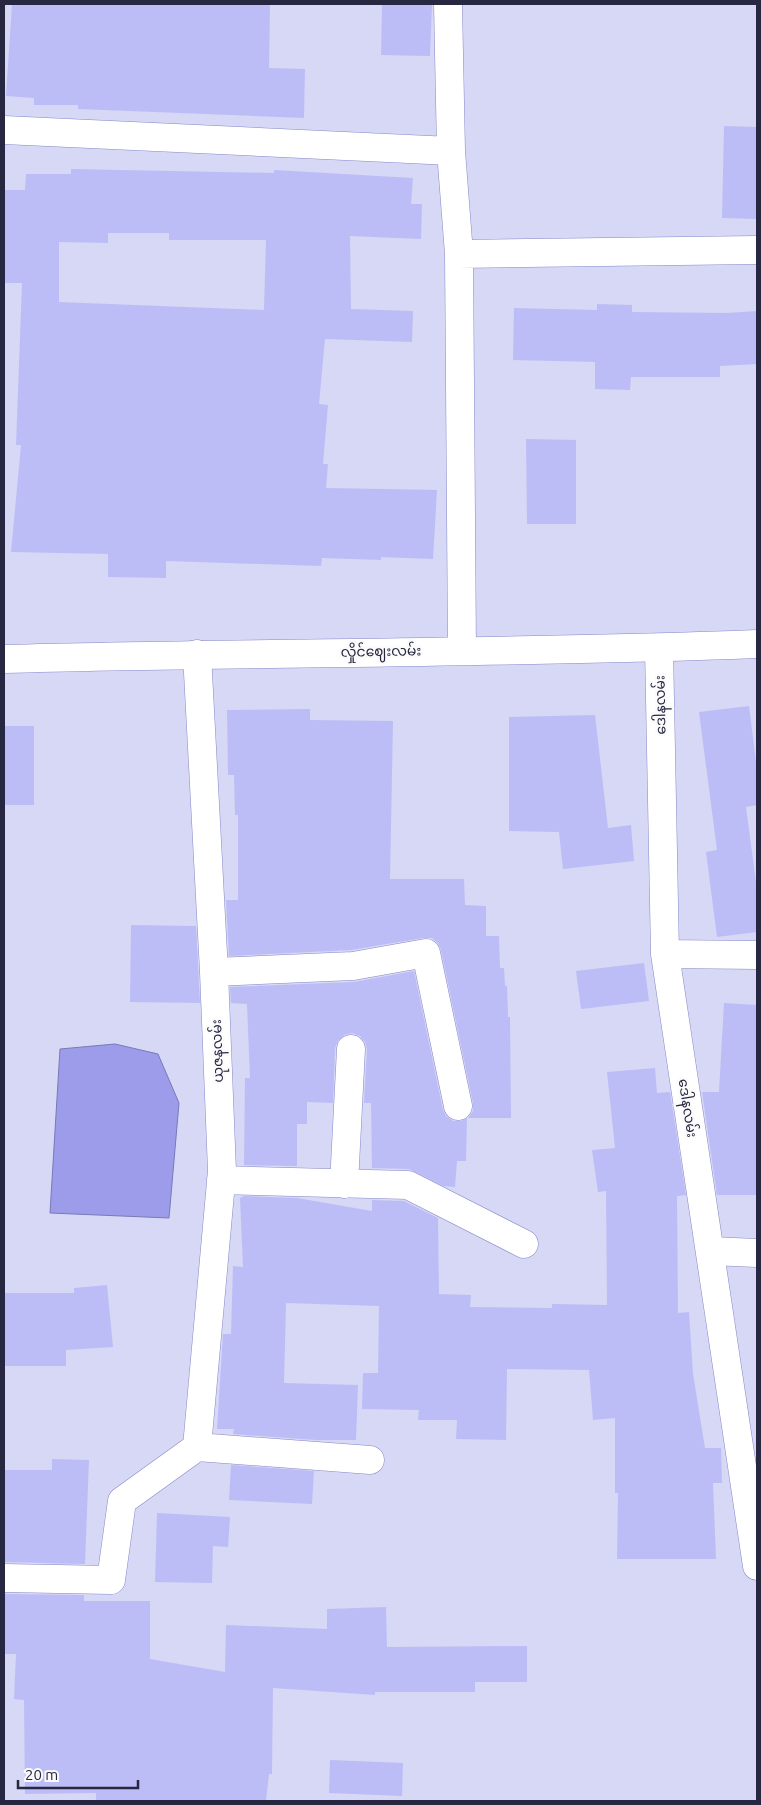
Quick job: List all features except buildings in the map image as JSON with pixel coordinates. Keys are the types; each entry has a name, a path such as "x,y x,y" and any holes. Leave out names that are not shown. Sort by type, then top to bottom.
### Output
{"street":[{"path":"448,4 451,151 459,254 462,650"},
{"path":"4,130 451,151"},
{"path":"459,254 757,250"},
{"name":"လှိုင်ဈေးလမ်း","path":"4,660 197,654 659,648 757,644"},
{"name":"ဒေါနလမ်း","path":"659,648 665,954 757,1554"},
{"name":"ယုဇနလမ်း","path":"197,654 214,972 221,1180 198,1447"},
{"path":"214,972 353,966 426,953 458,1106"},
{"path":"665,954 757,955"},
{"path":"344,1184 351,1049"},
{"path":"221,1180 408,1185 524,1244"},
{"path":"710,1251 757,1253"},
{"path":"4,1578 111,1580 122,1502 198,1447 370,1460"}],"water":[{"path":"115,1044 158,1054 179,1103 169,1218 50,1213 60,1049"}]}
